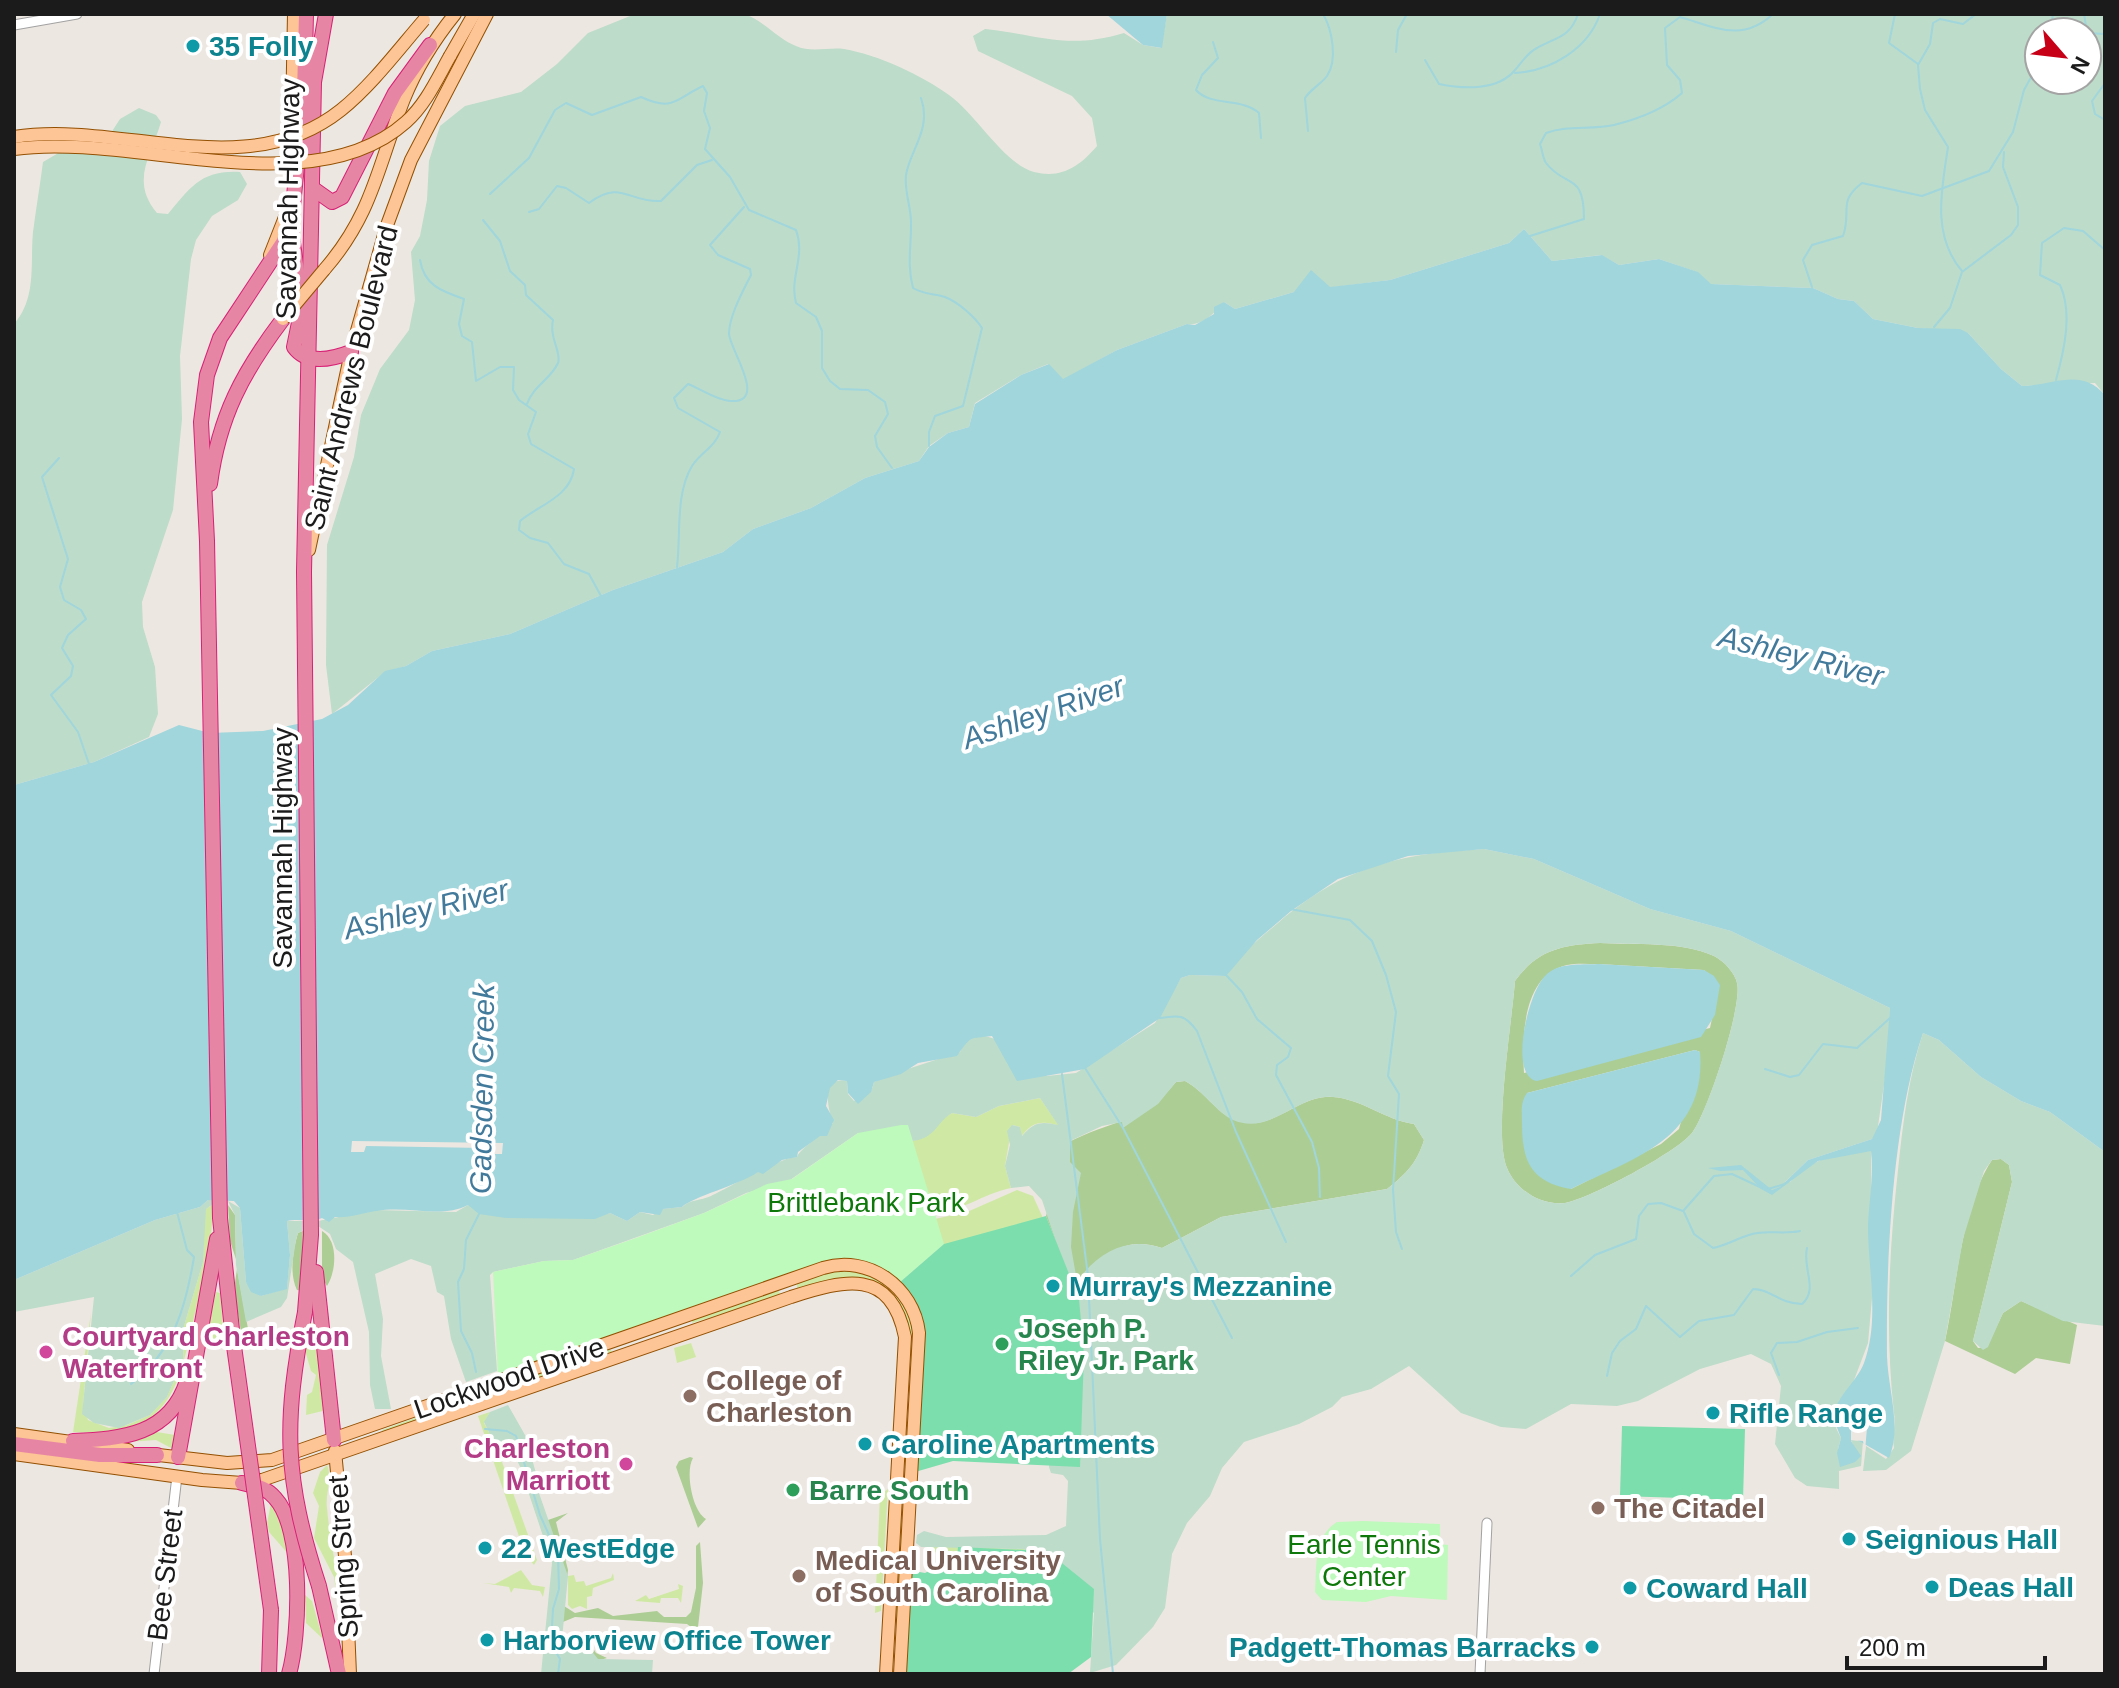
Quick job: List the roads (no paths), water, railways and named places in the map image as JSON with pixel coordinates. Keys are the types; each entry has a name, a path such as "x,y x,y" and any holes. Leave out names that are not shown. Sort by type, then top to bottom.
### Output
{"highway":[{"name":"Savannah Highway","path":"325,15 314,82 315,190 304,572 311,1235 305,1312 291,1394 288,1449 297,1514 319,1586 339,1674"},
{"name":"Savannah Highway","path":"269,1674 271,1610 233,1339 220,1216 207,541 201,422 207,375 220,338 284,241 292,216 304,96 296,16"},
{"path":"315,190 332,202 342,197 395,93 430,45"},
{"path":"292,216 291,236 302,308 294,347 301,354 328,360 351,352"},
{"path":"207,541 210,482 227,409 247,366 283,319"},
{"path":"178,1457 220,1216"},
{"path":"311,1235 331,1384 334,1440"},
{"path":"73,1441 129,1437 155,1425 182,1394 196,1350"},
{"path":"14,1444 100,1455 157,1455"},
{"path":"242,1483 267,1490 286,1515 299,1609 289,1674"}],"main road":[{"name":"Saint Andrews Boulevard","path":"283,319 344,247 366,210 405,96 430,45 455,14"},
{"path":"14,149 64,145 283,165 323,162 359,151 406,121 425,100 474,14"},
{"name":"Saint Andrews Boulevard","path":"304,572 351,352 386,228 411,160 487,14"},
{"path":"261,279 285,219 290,184 296,16"},
{"path":"14,137 86,135 227,148 283,141 342,109 427,17"},
{"name":"Lockwood Drive","path":"14,1434 227,1463 272,1460 786,1281 844,1265 869,1269 892,1281 909,1303 918,1322 910,1377"},
{"path":"786,1281 791,1297"},
{"name":"Lockwood Drive","path":"14,1454 242,1483 336,1457 791,1297 845,1281 865,1284 882,1293 902,1321 910,1377"},
{"path":"685,1316 691,1332"},
{"path":"621,1339 626,1355"},
{"path":"550,1363 555,1379"},
{"path":"900,1674 912,1458 910,1377"},
{"path":"886,1674 898,1465 910,1377"},
{"path":"465,1393 470,1409"},
{"path":"374,1426 378,1440"},
{"name":"Spring Street","path":"334,1440 345,1556 350,1674"},
{"path":"95,1464 154,1466 160,1460 157,1455"},
{"path":"177,1476 178,1457"},
{"path":"898,1465 912,1458"},
{"path":"888,1632 902,1632"}],"street":[{"path":"14,25 77,14"},
{"name":"Bee Street","path":"154,1674 177,1476"},
{"path":"1480,1674 1487,1523"}],"water":[{"path":"1106,14 1167,14 1162,48 1143,45"},
{"name":"Ashley River","path":"1524,229 1552,261 1602,255 1619,265 1659,259 1698,272 1711,284 1813,288 1838,299 1854,301 1873,319 1918,328 1960,329 1968,333 2001,369 2022,386 2077,380 2096,387 2105,395 2105,1152 2050,1112 2021,1101 1981,1077 1939,1040 1923,1033 1904,1108 1893,1193 1887,1356 1894,1434 1889,1458 1852,1437 1851,1441 1861,1456 1855,1462 1840,1467 1837,1453 1841,1438 1833,1417 1838,1402 1864,1363 1869,1347 1872,1312 1868,1226 1871,1151 1818,1161 1772,1195 1761,1189 1743,1170 1708,1168 1741,1165 1772,1190 1780,1187 1808,1160 1872,1139 1881,1120 1890,1008 1731,931 1650,909 1534,859 1484,849 1408,856 1338,879 1291,911 1257,940 1226,976 1190,975 1181,978 1160,1018 1085,1069 1017,1081 992,1036 971,1039 957,1056 918,1063 901,1074 874,1082 871,1092 858,1104 848,1093 847,1081 838,1080 830,1088 826,1106 834,1120 827,1136 820,1136 798,1152 797,1157 782,1160 763,1174 758,1172 682,1207 663,1209 660,1215 640,1212 627,1221 610,1213 595,1219 506,1218 479,1214 468,1205 447,1211 376,1211 335,1217 329,1222 322,1218 287,1221 290,1255 287,1289 261,1296 251,1292 246,1282 240,1208 234,1201 208,1200 200,1207 155,1220 14,1280 14,785 94,762 179,725 210,733 263,731 322,719 348,705 385,671 406,666 432,651 510,634 613,590 723,552 753,529 811,508 865,478 919,461 929,447 948,433 969,427 975,404 1021,375 1049,364 1063,379 1117,350 1187,324 1195,325 1214,314 1214,307 1224,302 1235,309 1294,292 1311,270 1330,287 1390,280 1509,243"},
{"path":"1598,964 1704,970 1714,976 1720,985 1715,1015 1701,1037 1537,1081 1528,1076 1522,1050 1524,1033 1532,999 1539,985 1556,968"},
{"path":"1695,1050 1700,1052 1699,1082 1692,1106 1662,1142 1619,1167 1571,1189 1546,1181 1532,1168 1522,1137 1522,1108 1527,1093"}],"waterway":[{"path":"1308,131 1305,98 1327,76 1332,62 1331,36 1323,14"},
{"path":"1396,52 1398,30 1407,14"},
{"path":"1425,60 1439,84 1459,87 1490,85 1508,77 1533,50 1567,32 1578,14"},
{"path":"1515,73 1542,68 1566,56 1587,38 1600,14"},
{"path":"1530,236 1584,219 1581,194 1577,187 1553,171 1545,161 1540,144 1546,133 1623,123 1659,109 1682,93 1680,80 1667,65 1665,28 1680,17 1717,28 1739,30 1762,23 1773,14"},
{"path":"1895,14 1889,43 1918,64"},
{"path":"1962,271 1952,257 1942,227 1948,147 1925,110 1918,65 1930,44 1933,23 1940,19 1963,24 1976,14"},
{"path":"1213,42 1218,58 1202,75 1196,90 1210,99 1244,105 1259,113 1261,138"},
{"path":"2105,83 2092,101 2095,114 2105,120"},
{"path":"490,194 529,158 555,110 566,103 592,115 641,97 668,104 703,86 707,93 704,111 710,128 705,149 730,177 749,210 796,230 799,249 794,294 796,303 816,317 822,331 822,368 840,389 868,390 885,402 888,414 875,436 877,447 892,468"},
{"path":"1812,287 1803,260 1812,245 1843,236 1847,202 1854,190 1862,183 1922,196 1989,171 2013,132 2023,94"},
{"path":"921,98 924,120 906,175 913,288 950,299 966,310 982,328 963,406 935,416 929,432 929,446"},
{"path":"1934,327 1950,308 1962,272 2011,235 2018,225 2018,207 2003,167 2004,152"},
{"path":"529,212 539,209 557,186 566,188 589,203 600,196 617,192 661,201 697,165 712,160"},
{"path":"677,567 683,489 695,461 715,442 720,432 678,408 674,398 688,384 730,401 741,400 746,394 747,385 729,334 734,312 751,275 750,269 718,255 710,245 744,207"},
{"path":"483,220 500,241 510,271 525,285 526,295 553,320 558,363 533,392 527,404"},
{"path":"2056,380 2064,345 2066,308 2060,285 2040,275 2042,243 2064,228 2083,231 2105,250"},
{"path":"420,260 430,281 441,290 464,299 459,324 462,336 472,342 476,381 500,367 514,367 513,390 519,400 536,412 528,434 531,444 574,469 567,487 520,521 519,530 530,538 548,543 564,564 589,574 601,596"},
{"path":"59,458 42,477 68,559 60,587 64,600 81,610 86,619 68,635 62,648 73,666 71,676 51,695 78,732 89,764"},
{"path":"1290,909 1350,920 1372,941 1386,975 1396,1012 1388,1076 1399,1094 1393,1190 1396,1232 1402,1249"},
{"path":"1226,975 1242,992 1257,1019 1291,1048 1288,1057 1277,1065 1276,1075 1312,1142 1319,1168 1320,1197"},
{"path":"1160,1018 1181,1017 1197,1031 1236,1132 1286,1242"},
{"path":"1765,1069 1790,1077 1799,1075 1823,1044 1857,1048 1890,1018"},
{"path":"1085,1068 1123,1128 1232,1338"},
{"path":"1062,1074 1088,1276 1100,1539 1113,1674"},
{"path":"1684,1210 1714,1176 1732,1174 1762,1188"},
{"path":"1768,1189 1785,1184"},
{"path":"1571,1276 1595,1255 1636,1239 1639,1216 1648,1204 1661,1203 1683,1211"},
{"path":"131,1384 146,1371 168,1342 187,1293 194,1257 187,1250 177,1212"},
{"path":"1684,1212 1694,1234 1713,1248 1755,1233 1800,1231"},
{"name":"Gadsden Creek","path":"476,1372 472,1353 461,1331 458,1282 464,1269 466,1240 479,1214"},
{"path":"1607,1376 1612,1353 1620,1341 1636,1329 1646,1306 1680,1337 1699,1321 1734,1315 1753,1289 1802,1304 1810,1285 1807,1248"},
{"path":"1779,1375 1771,1353 1777,1343 1797,1342 1827,1332 1858,1328"},
{"name":"Gadsden Creek","path":"485,1429 507,1431 516,1436 540,1515 558,1555 559,1589 553,1609 551,1644 560,1659 558,1674"}],"place":[{"name":"35 Folly","path":"193,46"},
{"name":"Murray's Mezzanine","path":"1053,1286"},
{"name":"Joseph P. Riley Jr. Park","path":"1002,1344"},
{"name":"Courtyard Charleston Waterfront","path":"46,1352"},
{"name":"College of Charleston","path":"690,1396"},
{"name":"Rifle Range","path":"1713,1413"},
{"name":"Caroline Apartments","path":"865,1444"},
{"name":"Charleston Marriott","path":"626,1464"},
{"name":"Barre South","path":"793,1490"},
{"name":"The Citadel","path":"1598,1508"},
{"name":"Seignious Hall","path":"1849,1539"},
{"name":"22 WestEdge","path":"485,1548"},
{"name":"Medical University of South Carolina","path":"799,1576"},
{"name":"Deas Hall","path":"1932,1587"},
{"name":"Coward Hall","path":"1630,1588"},
{"name":"Harborview Office Tower","path":"487,1640"},
{"name":"Padgett-Thomas Barracks","path":"1592,1647"}],"park label":[{"name":"Brittlebank Park","path":"866,1202"},
{"name":"Earle Tennis Center","path":"1364,1560"}]}
